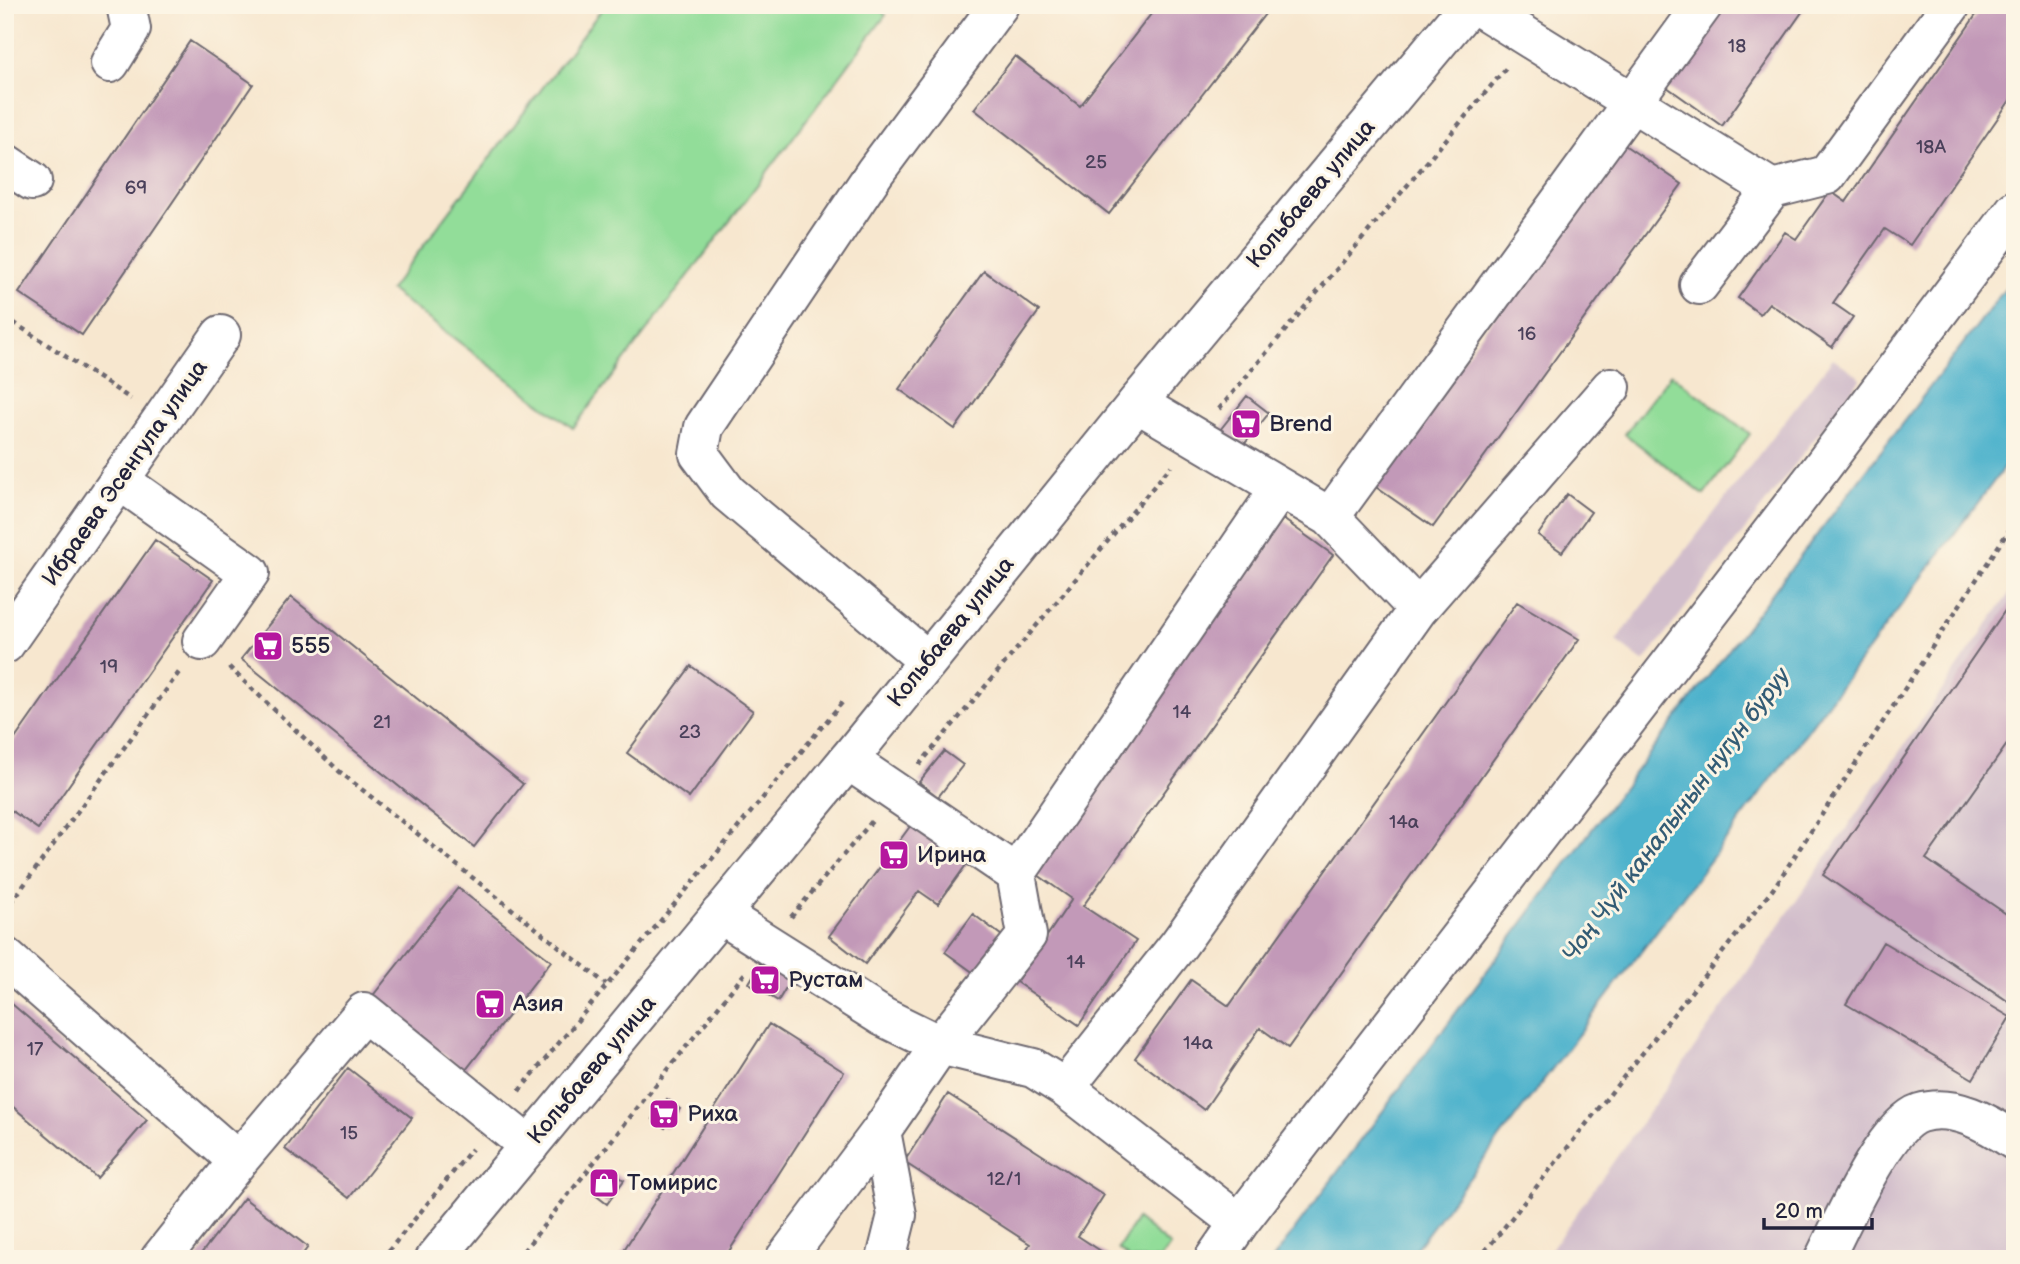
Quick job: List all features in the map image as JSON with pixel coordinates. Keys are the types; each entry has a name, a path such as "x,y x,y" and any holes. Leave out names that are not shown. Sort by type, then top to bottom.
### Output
{"street":[{"path":"110,63 131,29 125,5"},
{"path":"927,660 728,493 699,454 704,427 875,172 999,5"},
{"name":"Кольбаева улица","path":"435,1259 848,760 1137,403 1469,5"},
{"path":"1476,5 1772,189"},
{"path":"1330,517 1703,5"},
{"path":"1699,285 1772,189 1827,176 1951,5"},
{"path":"1214,1259 1819,471 2015,210"},
{"name":"Ибраева Эсенгула улица","path":"5,644 221,335"},
{"path":"1065,1088 1180,944 1418,608 1611,387"},
{"path":"1137,403 1330,517 1418,608"},
{"path":"119,480 250,573 201,641"},
{"path":"785,1259 881,1131 940,1045 1027,934 1016,874 1280,488"},
{"path":"848,760 1016,874"},
{"path":"720,914 883,1017 940,1045 1033,1068 1065,1088 1239,1223"},
{"path":"5,957 238,1161"},
{"path":"160,1259 238,1161 364,1012 529,1146"},
{"path":"1824,1259 1867,1172 1894,1133 1919,1113 1952,1110 1987,1123 2015,1141"},
{"path":"881,1131 897,1215 886,1259"}],"path":[{"path":"517,1259 768,945 1531,39"},
{"path":"5,317 162,419"},
{"path":"1479,1259 1773,889 2015,521"},
{"path":"5,911 201,641 340,772 606,984"}],"shaded area":[{"path":"1833,358 1861,378 1644,662 1616,641"},
{"path":"2015,585 2015,1259 1544,1259 1691,1053"}],"green space":[{"path":"605,5 874,5 886,15 573,428 390,290"},
{"path":"1671,374 1750,434 1704,495 1625,434"},
{"path":"1137,1219 1170,1246 1160,1259 1130,1259 1118,1249"}],"water":[{"name":"Чоң Чүй каналынын нугун буруу","path":"2015,276 2015,453 1725,841 1408,1259 1273,1259 1607,809"}],"building":[{"path":"1158,5 1272,5 1109,214 974,109 1015,56 1080,106"},
{"path":"1724,5 1807,5 1722,126 1667,87"},
{"path":"1983,5 2015,5 2015,93 1910,245 1885,229 1833,303 1853,317 1832,347 1769,303 1760,314 1738,298 1785,232 1796,239 1830,191 1846,202"},
{"path":"190,41 253,84 82,335 19,293"},
{"path":"1620,142 1682,184 1433,527 1373,485"},
{"path":"984,271 1039,311 955,429 899,389"},
{"path":"1247,396 1269,413 1242,447 1220,430"},
{"path":"1567,494 1591,512 1562,552 1538,535"},
{"path":"1283,519 1333,555 1083,906 1136,941 1079,1025 1016,982 1072,899 1028,868"},
{"path":"155,540 213,580 38,829 5,806 5,753"},
{"path":"2015,596 2015,733 1926,859 2015,920 2015,1006 1823,875"},
{"path":"291,597 523,784 474,847 241,659"},
{"path":"1517,602 1579,639 1288,1048 1260,1028 1204,1110 1135,1058 1191,980 1229,1006"},
{"path":"691,666 753,711 689,798 627,753"},
{"path":"944,751 963,765 938,797 919,782"},
{"path":"914,821 971,858 938,904 919,891 865,964 829,936"},
{"path":"458,888 551,961 465,1071 371,998"},
{"path":"973,914 1002,936 974,973 945,952"},
{"path":"1883,942 2010,1017 1973,1079 1846,1004"},
{"path":"761,963 790,981 778,1001 749,983"},
{"path":"5,998 147,1120 97,1178 5,1100"},
{"path":"769,1024 844,1072 724,1259 618,1259"},
{"path":"348,1068 412,1118 349,1198 285,1149"},
{"path":"948,1094 1104,1195 1078,1236 1113,1259 1020,1259 1030,1244 904,1162"},
{"path":"667,1099 680,1109 665,1128 653,1119"},
{"path":"610,1171 624,1180 607,1204 594,1194"},
{"path":"244,1198 308,1247 299,1259 197,1259"}],"place":[{"name":"Brend","path":"1246,424"},
{"name":"555","path":"268,646"},
{"name":"Ирина","path":"894,855"},
{"name":"Рустам","path":"765,980"},
{"name":"Азия","path":"490,1004"},
{"name":"Риха","path":"664,1114"},
{"name":"Томирис","path":"604,1183"}]}
